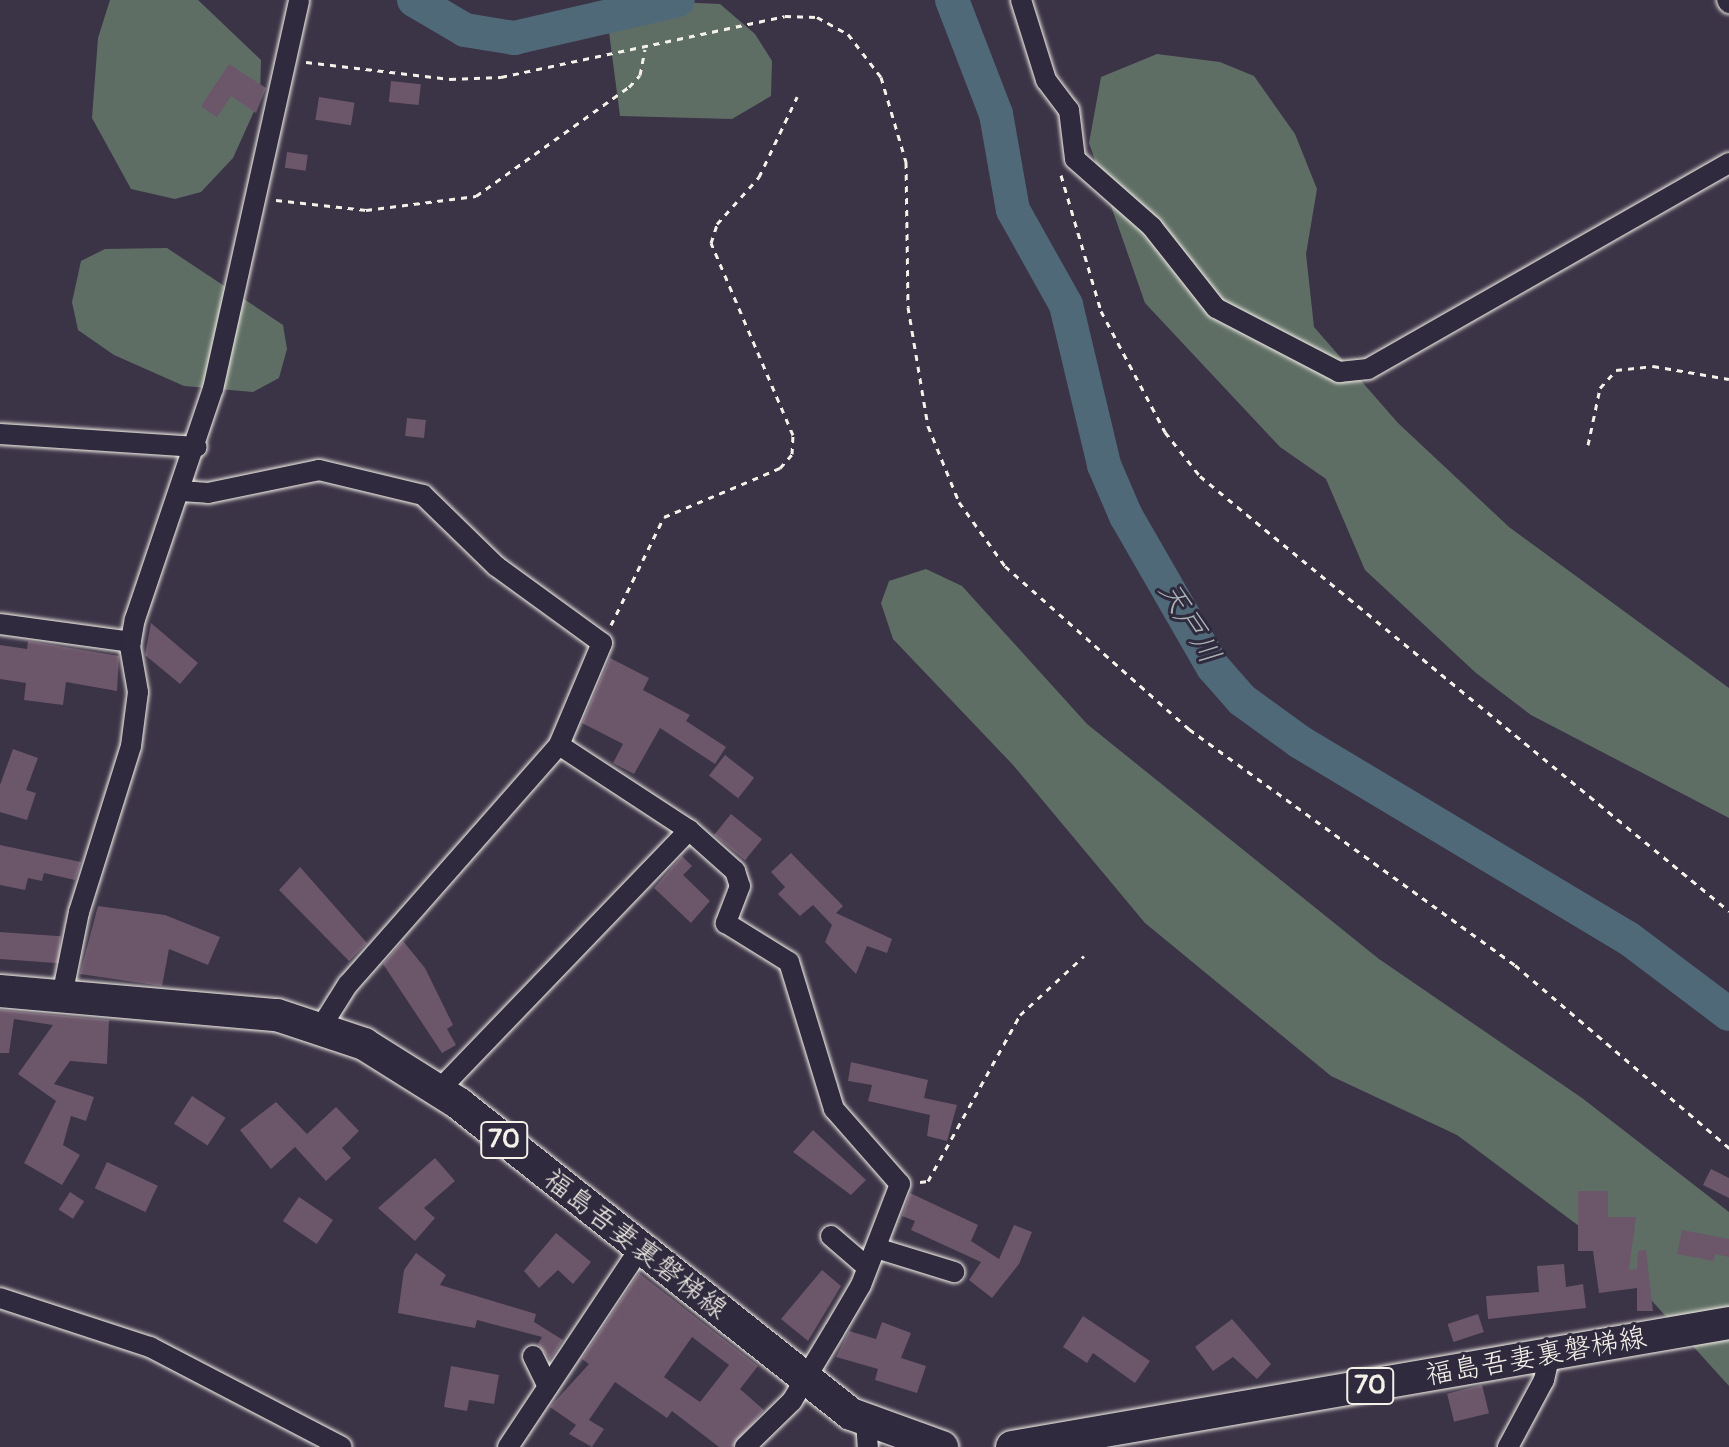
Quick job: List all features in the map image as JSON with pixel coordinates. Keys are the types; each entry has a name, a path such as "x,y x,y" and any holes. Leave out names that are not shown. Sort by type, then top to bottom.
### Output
{"main road":[{"name":"福島吾妻裏磐梯線","path":"0,991 217,1007 321,1027 364,1044 439,1090 641,1247 867,1434 942,1447"},
{"name":"福島吾妻裏磐梯線","path":"1012,1447 1729,1323"}],"street":[{"path":"62,996 79,912 131,746 138,692 131,642 197,447 299,0"},
{"path":"1021,0 1046,80 1069,110 1075,159 1152,227 1216,308 1339,372 1368,369 1729,163"},
{"path":"0,434 197,447"},
{"path":"181,491 208,493 319,470 423,495 496,566 602,643 559,745 348,984 321,1027"},
{"path":"0,624 131,642"},
{"path":"559,745 689,830 740,878 726,923 789,962 834,1109 900,1184 871,1258 792,1401 745,1447"},
{"path":"439,1090 689,830"},
{"path":"831,1236 871,1258 954,1272"},
{"path":"508,1447 641,1247"},
{"path":"0,1298 150,1347 342,1447"},
{"path":"1508,1447 1544,1380 1550,1355"},
{"path":"533,1356 548,1387"}],"path":[{"path":"287,53 486,78 645,48 785,16 817,17 848,34 881,77 906,162 908,307 928,426 959,502 1005,566 1189,729 1515,965 1729,1148"},
{"path":"256,199 366,210 476,196 629,87 640,75 645,48"},
{"path":"602,643 664,517 780,468 792,454 793,435 711,243 717,224 759,177 797,97"},
{"path":"1059,164 1101,311 1165,432 1200,476 1729,911"},
{"path":"1588,445 1600,388 1616,370 1653,366 1729,379"},
{"path":"900,1184 928,1181 1020,1015 1084,956"}],"green space":[{"path":"110,0 198,0 261,60 260,98 233,158 201,192 175,199 131,189 92,118 98,38"},
{"path":"631,0 720,4 755,34 772,61 771,96 732,119 620,116 607,17"},
{"path":"1157,54 1220,62 1254,76 1295,134 1317,189 1306,254 1314,327 1398,423 1509,527 1729,688 1729,818 1531,715 1476,673 1365,570 1326,479 1280,447 1145,303 1089,143 1101,77"},
{"path":"167,248 283,325 287,349 279,378 253,392 184,386 114,355 78,330 72,302 81,261 105,249"},
{"path":"926,569 962,586 1087,724 1379,959 1582,1098 1729,1212 1729,1386 1595,1238 1457,1135 1331,1076 1145,923 1013,765 893,639 881,603 889,581"}],"building":[{"path":"229,64 266,88 256,113 231,96 217,117 201,106"},
{"path":"391,81 421,84 419,105 389,102"},
{"path":"319,97 355,103 351,125 315,120"},
{"path":"287,152 308,155 306,171 285,168"},
{"path":"407,418 426,420 424,438 405,436"},
{"path":"151,623 198,663 180,684 145,655"},
{"path":"28,641 119,656 117,691 66,682 63,705 24,700 26,683 0,679 0,645 27,649"},
{"path":"610,658 649,678 643,690 690,715 686,721 726,747 715,764 660,728 634,774 613,763 623,744 582,723"},
{"path":"13,749 38,758 26,790 36,793 27,820 0,812 0,785"},
{"path":"725,755 754,778 738,798 709,775"},
{"path":"731,814 762,839 745,860 714,835"},
{"path":"0,845 81,862 75,880 44,873 42,881 28,878 25,890 0,885"},
{"path":"791,853 843,906 836,913 892,939 887,953 867,946 856,974 825,942 832,925 813,905 800,916 778,894 785,887 771,872"},
{"path":"682,856 692,866 683,875 710,901 691,923 654,888"},
{"path":"300,867 367,943 349,961 279,890"},
{"path":"98,906 165,915 220,937 208,965 169,949 162,986 80,974"},
{"path":"0,932 61,936 59,963 0,959"},
{"path":"403,941 425,968 453,1025 447,1029 456,1045 442,1053 383,964"},
{"path":"0,1010 109,1020 107,1064 70,1061 54,1084 94,1097 86,1121 71,1116 63,1145 80,1155 62,1185 24,1163 56,1101 18,1074 53,1025 14,1019 9,1053 0,1053"},
{"path":"851,1062 928,1080 924,1098 957,1105 947,1141 927,1136 930,1115 868,1101 872,1085 848,1081"},
{"path":"192,1096 226,1118 208,1145 174,1124"},
{"path":"276,1102 307,1134 336,1107 359,1131 342,1148 351,1158 326,1181 295,1147 271,1169 240,1130"},
{"path":"813,1130 866,1180 851,1195 793,1152"},
{"path":"435,1158 455,1181 424,1208 435,1218 415,1241 378,1208"},
{"path":"107,1162 158,1186 145,1212 95,1188"},
{"path":"1711,1169 1729,1178 1729,1198 1703,1185"},
{"path":"1578,1191 1608,1191 1608,1217 1636,1217 1629,1270 1637,1269 1638,1251 1646,1250 1653,1311 1637,1311 1637,1288 1599,1293 1593,1251 1578,1251"},
{"path":"70,1192 84,1201 73,1219 59,1210"},
{"path":"910,1193 978,1225 971,1241 999,1259 1014,1225 1032,1232 1019,1264 992,1298 969,1280 981,1262 911,1230 915,1221 902,1216"},
{"path":"299,1197 333,1220 317,1244 283,1221"},
{"path":"1682,1230 1729,1239 1729,1257 1715,1254 1714,1261 1677,1254"},
{"path":"556,1233 591,1262 573,1284 558,1270 539,1288 524,1271"},
{"path":"416,1253 446,1275 440,1285 536,1314 534,1322 563,1340 550,1360 538,1344 542,1337 477,1320 475,1328 398,1313 404,1270"},
{"path":"1564,1264 1566,1287 1583,1284 1586,1308 1488,1319 1486,1296 1539,1292 1537,1266"},
{"path":"822,1270 841,1286 808,1341 781,1319"},
{"path":"639,1273 758,1366 740,1389 764,1410 732,1447 719,1447 672,1411 667,1418 615,1382 589,1420 604,1429 592,1447 569,1434 576,1425 550,1407 589,1364 582,1359","holes":["692,1337 729,1365 700,1402 664,1377"]},
{"path":"1478,1314 1484,1332 1453,1342 1448,1324"},
{"path":"1083,1316 1150,1361 1135,1383 1093,1353 1087,1363 1063,1347"},
{"path":"1232,1319 1271,1364 1257,1379 1233,1357 1213,1371 1195,1347"},
{"path":"882,1322 911,1333 901,1358 926,1366 917,1393 875,1380 878,1369 836,1357 849,1331 876,1339"},
{"path":"451,1366 499,1375 494,1404 469,1400 467,1411 444,1407"},
{"path":"1482,1385 1489,1413 1454,1422 1447,1394"}],"waterway":[{"name":"天戸川","path":"414,0 465,30 514,38 678,0"},
{"name":"天戸川","path":"952,0 996,114 1013,210 1066,305 1104,465 1126,516 1213,667 1242,700 1300,742 1628,938 1729,1014"}]}
